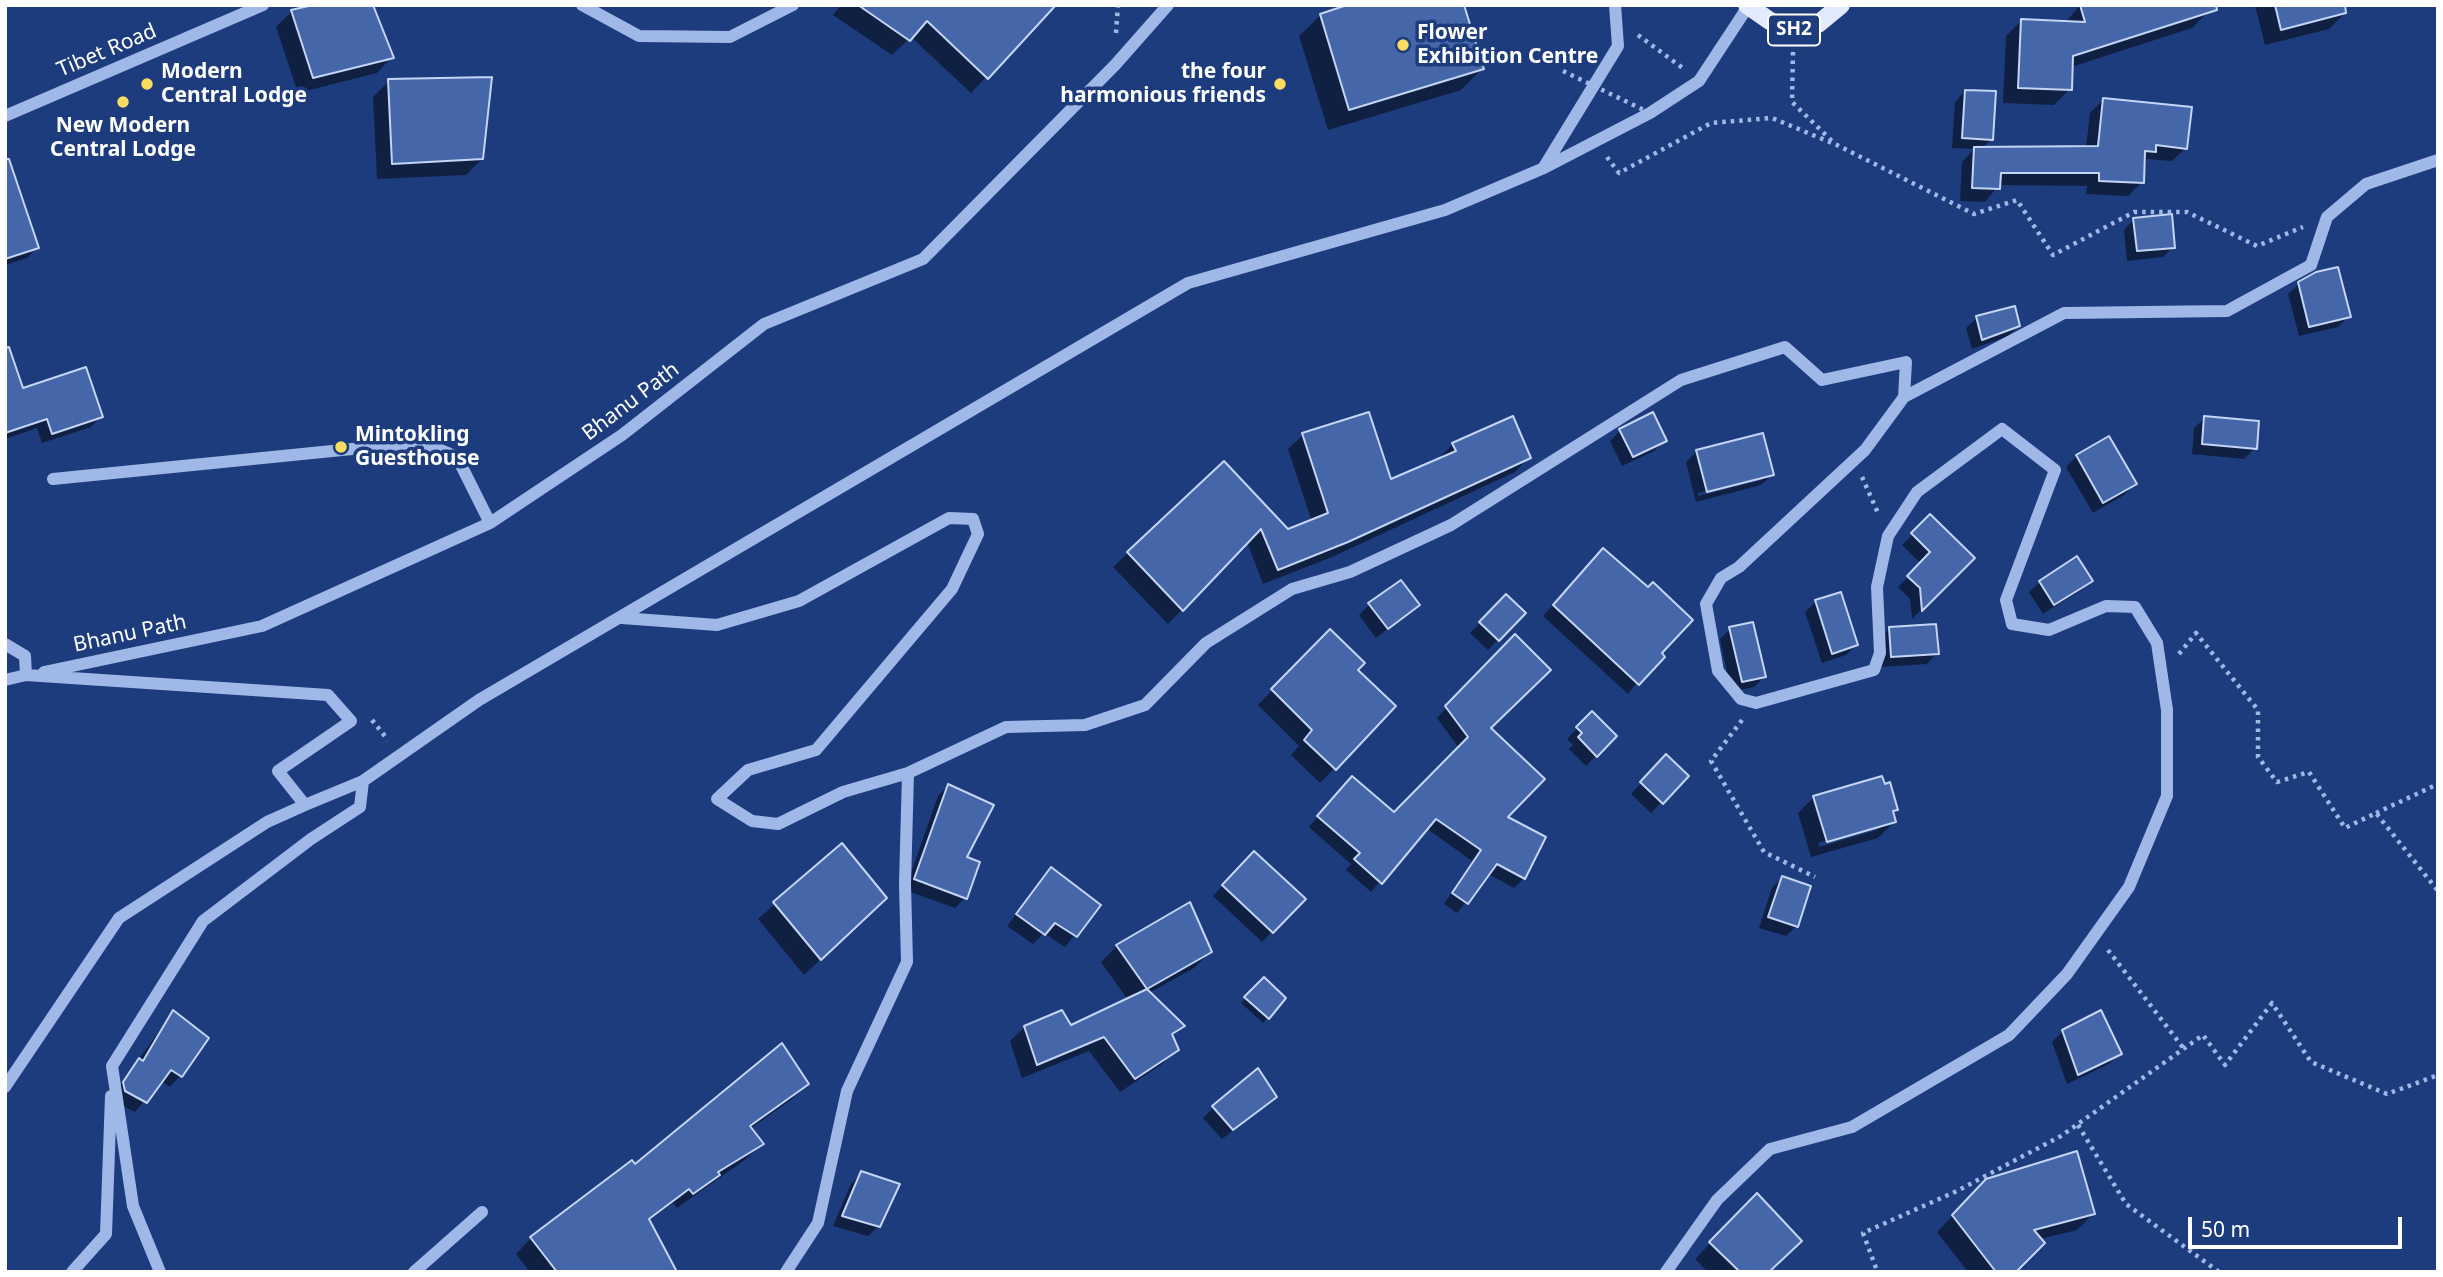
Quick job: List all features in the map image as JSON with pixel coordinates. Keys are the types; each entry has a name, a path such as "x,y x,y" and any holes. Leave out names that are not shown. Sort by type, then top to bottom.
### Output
{"main road":[{"name":"SH2","path":"1747,7 1793,30 1818,24 1842,5"}],"street":[{"name":"Tibet Road","path":"5,116 263,5"},
{"path":"582,5 639,36 730,37 793,5"},
{"name":"Bhanu Path","path":"5,680 262,626 490,523 622,435 764,324 923,259 1115,65 1168,5"},
{"path":"1544,168 1618,46 1615,5"},
{"path":"5,1087 119,918 267,822 363,781 479,700 1188,283 1445,210 1544,168 1650,113 1699,80 1747,7"},
{"path":"1667,1272 1717,1200 1770,1149 1852,1127 2009,1035 2067,974 2129,887 2167,796 2167,710 2157,643 2135,607 2106,606 2049,630 2012,624 2006,600 2055,470 2003,429 1917,492 1888,536 1877,587 1880,653 1874,670 1756,703 1741,699 1718,671 1706,604 1721,578 1739,567 1865,450 1905,397 2064,313 2227,311 2311,265 2327,217 2366,184 2438,160"},
{"path":"622,618 717,625 799,601 949,518 973,519 978,534 952,589 816,750 748,770 717,799 752,821 778,824 843,792 908,774 1006,727 1085,725 1145,705 1206,643 1292,589 1350,572 1451,526 1681,380 1785,347 1822,380 1906,362 1905,397"},
{"path":"53,479 422,442 457,457 490,523"},
{"path":"5,645 25,656 26,675 328,695 351,721 278,771 305,805"},
{"path":"786,1272 817,1223 847,1091 907,962 905,884 908,774"},
{"path":"72,1272 106,1234 112,1066 203,921 311,839 360,807 363,781"},
{"path":"112,1066 133,1206 160,1272"},
{"path":"414,1272 482,1212"}],"path":[{"path":"1793,30 1792,102 1837,145"},
{"path":"1618,46 1639,35 1699,80"},
{"path":"1563,71 1650,113"},
{"path":"1595,143 1619,173 1710,123 1772,118 1837,145 1974,214 2017,200 2053,255 2134,212 2187,212 2257,246 2327,217"},
{"path":"1841,472 1864,478 1888,536"},
{"path":"2157,643 2173,661 2196,633 2258,710 2258,757 2277,782 2309,772 2345,828 2438,784"},
{"path":"1756,703 1710,761 1764,852 1815,877"},
{"path":"2376,813 2438,891"},
{"path":"2096,933 2184,1049"},
{"path":"1876,1268 1863,1233 1957,1191 2078,1125 2203,1034 2225,1065 2272,1003 2311,1062 2387,1094 2438,1075"},
{"path":"2078,1125 2126,1204 2219,1272"}],"building":[{"path":"313,5 373,5 394,58 313,78 291,10"},
{"path":"858,5 1056,5 988,79 927,21 910,41"},
{"name":"Flower Exhibition Centre","path":"1347,5 1464,5 1484,69 1349,110 1320,14"},
{"path":"2080,5 2216,5 2217,10 2073,56 2072,90 2018,88 2021,19 2085,22"},
{"path":"2275,5 2345,5 2346,13 2281,30"},
{"path":"492,77 483,159 392,164 388,79"},
{"path":"1965,90 1996,91 1993,140 1962,138"},
{"path":"2103,98 2192,107 2187,149 2156,145 2156,152 2145,151 2144,183 2099,181 2099,173 2001,173 2000,189 1972,188 1974,147 2098,146"},
{"path":"5,159 9,159 39,248 5,259"},
{"path":"2172,214 2175,248 2137,251 2133,218"},
{"path":"2338,267 2351,317 2309,327 2298,282 2316,272"},
{"path":"2015,306 2020,326 1982,340 1976,316"},
{"path":"9,347 23,388 86,367 103,417 52,434 47,419 5,433 5,348"},
{"path":"1369,412 1391,479 1456,451 1452,443 1513,416 1531,458 1348,542 1278,570 1261,529 1183,611 1127,552 1224,461 1288,529 1328,513 1302,433"},
{"path":"1653,412 1667,441 1633,457 1619,429"},
{"path":"2204,416 2259,421 2257,449 2202,444"},
{"path":"1763,433 1774,475 1707,492 1696,450"},
{"path":"2109,436 2137,484 2103,503 2076,455"},
{"path":"1930,514 1975,558 1922,611 1920,588 1907,576 1930,552 1911,533"},
{"path":"1603,548 1648,587 1653,582 1693,620 1662,653 1665,657 1639,685 1553,605"},
{"path":"2077,556 2093,581 2054,605 2039,581"},
{"path":"1401,580 1420,605 1388,629 1368,603"},
{"path":"1841,592 1858,645 1832,654 1815,600"},
{"path":"1506,594 1526,613 1499,641 1479,622"},
{"path":"1753,622 1766,677 1742,682 1729,627"},
{"path":"1936,624 1939,654 1891,657 1889,627"},
{"path":"1330,629 1365,663 1358,670 1396,706 1336,770 1304,740 1312,730 1271,689"},
{"path":"1515,634 1551,670 1491,728 1545,779 1508,817 1546,837 1525,879 1497,864 1468,904 1452,893 1481,850 1436,819 1382,884 1354,859 1360,853 1317,816 1352,776 1394,812 1468,737 1445,706"},
{"path":"1592,711 1617,736 1597,757 1578,737 1582,733 1576,727"},
{"path":"1666,754 1689,776 1663,804 1640,782"},
{"path":"1882,776 1885,784 1890,782 1898,810 1893,811 1896,822 1827,842 1813,796"},
{"path":"948,784 994,805 967,857 980,862 967,899 914,879"},
{"path":"842,843 887,898 821,960 773,902"},
{"path":"1254,851 1306,899 1273,933 1222,885"},
{"path":"1051,867 1101,905 1077,937 1055,923 1045,935 1016,914"},
{"path":"1782,876 1811,886 1798,927 1768,917"},
{"path":"1190,902 1212,952 1147,989 1116,945"},
{"path":"1264,977 1286,998 1269,1019 1244,997"},
{"path":"1147,989 1185,1026 1172,1034 1179,1050 1135,1079 1104,1037 1037,1065 1024,1026 1062,1010 1071,1025"},
{"path":"173,1010 209,1038 182,1077 171,1070 147,1103 125,1091 123,1082 139,1058 143,1061"},
{"path":"2101,1010 2122,1054 2078,1075 2062,1030"},
{"path":"782,1043 809,1084 750,1126 764,1144 718,1172 720,1175 693,1194 689,1189 649,1219 677,1272 557,1272 530,1237 632,1160 635,1164"},
{"path":"1258,1068 1277,1097 1233,1130 1212,1106"},
{"path":"2077,1151 2095,1214 2034,1230 2045,1243 2016,1272 1996,1272 1952,1215 1986,1179"},
{"path":"861,1171 900,1184 880,1227 842,1216"},
{"path":"1757,1193 1802,1241 1769,1272 1740,1272 1709,1242"}],"place":[{"name":"Flower Exhibition Centre","path":"1403,45"},
{"name":"Modern Central Lodge","path":"147,84"},
{"name":"the four harmonious friends","path":"1280,84"},
{"name":"New Modern Central Lodge","path":"123,102"},
{"name":"Mintokling Guesthouse","path":"341,447"}]}
